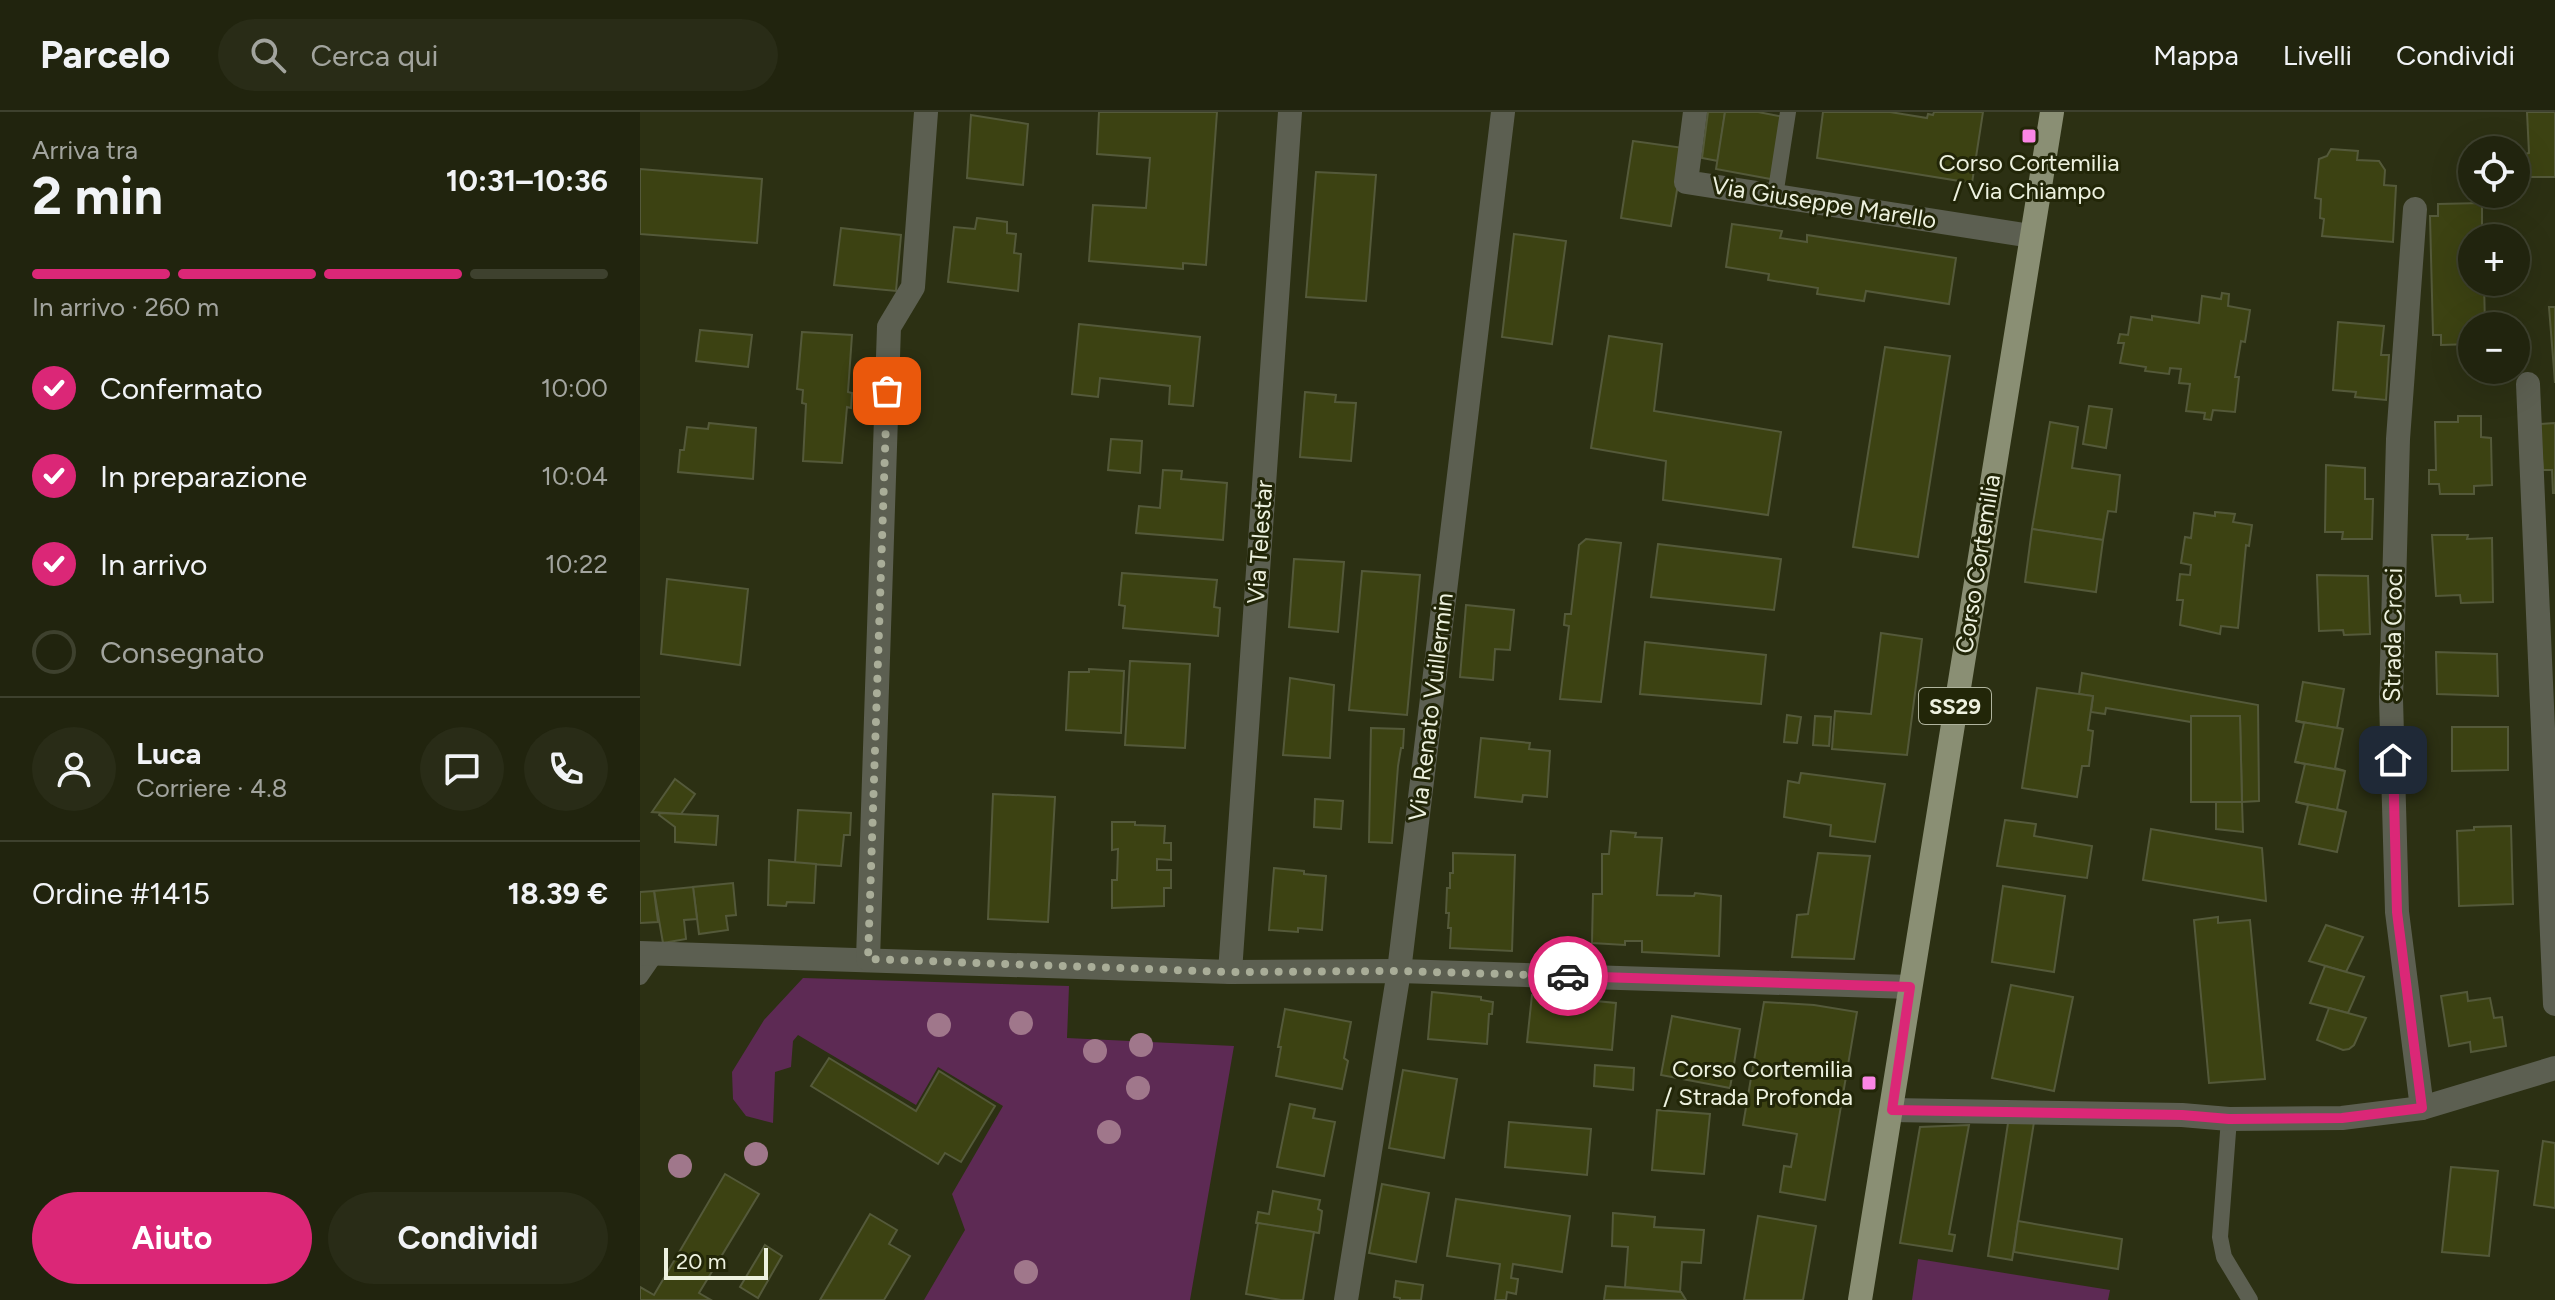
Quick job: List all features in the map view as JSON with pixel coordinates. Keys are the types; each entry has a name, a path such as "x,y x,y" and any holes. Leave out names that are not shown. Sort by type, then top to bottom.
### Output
{"main road":[{"name":"Corso Cortemilia","path":"1860,1300 2052,112"}],"street":[{"path":"868,959 889,327 913,287 926,112"},
{"name":"Via Telestar","path":"1230,972 1290,112"},
{"name":"Via Renato Vuillermin","path":"1346,1300 1399,971 1503,112"},
{"name":"Via Giuseppe Marello","path":"1695,112 1686,182 2031,236"},
{"name":"Strada Croci","path":"2415,209 2398,439 2391,699 2397,912 2422,1108"},
{"path":"2528,384 2555,1004"},
{"path":"648,953 1230,972 1399,971 1910,987"},
{"path":"1892,1110 2182,1115 2229,1119 2342,1118 2422,1108 2555,1068"}],"lane":[{"path":"1775,196 1788,112"},
{"path":"640,977 648,953"},
{"path":"2229,1119 2220,1237 2224,1257 2250,1300"}],"shaded area":[{"path":"803,978 1069,986 1067,1038 1234,1046 1190,1300 924,1300 965,1230 952,1194 1003,1106 938,1067 916,1105 798,1035 793,1041 791,1067 775,1072 773,1123 746,1116 733,1099 732,1072 764,1020"},
{"path":"1918,1259 2110,1290 2108,1300 1912,1300"}],"building":[{"path":"1099,112 1217,112 1206,265 1183,263 1183,269 1089,261 1093,205 1146,208 1150,158 1097,154"},
{"path":"1708,112 1725,112 1718,161 1702,158"},
{"path":"1725,112 1758,112 1784,117 1776,180 1716,169"},
{"path":"1823,112 1890,112 1927,118 1934,112 1983,112 1972,183 1817,158"},
{"path":"2527,112 2555,112 2555,177 2530,177"},
{"path":"971,115 1028,124 1023,185 967,178"},
{"path":"1633,141 1684,148 1671,226 1621,218"},
{"path":"2331,149 2358,151 2357,160 2379,161 2385,170 2384,185 2396,186 2393,242 2322,236 2324,219 2320,218 2321,199 2315,198 2319,159 2327,156"},
{"path":"640,169 762,179 757,243 640,234"},
{"path":"1316,172 1376,175 1366,301 1306,297"},
{"path":"2438,204 2482,208 2482,224 2458,224 2458,296 2484,296 2485,312 2458,312 2458,344 2441,345 2441,335 2433,335 2430,216 2438,216"},
{"path":"977,218 1007,222 1007,233 1016,234 1014,253 1021,254 1018,291 948,282 954,227 975,229"},
{"path":"1732,224 1782,231 1780,238 1807,242 1807,235 1956,258 1949,304 1866,291 1864,301 1817,294 1818,288 1768,280 1769,274 1726,267"},
{"path":"841,228 901,235 896,291 834,285"},
{"path":"1514,234 1566,241 1552,344 1502,337"},
{"path":"2222,293 2229,294 2228,306 2250,310 2235,377 2239,377 2235,412 2213,410 2211,420 2204,419 2205,413 2186,411 2190,384 2179,383 2181,369 2170,368 2169,374 2120,363 2124,343 2118,343 2120,334 2128,335 2131,317 2152,320 2152,316 2199,323 2202,296 2221,299"},
{"path":"2549,307 2555,307 2555,383"},
{"path":"2338,322 2384,326 2381,355 2389,355 2386,400 2355,397 2356,392 2333,390"},
{"path":"1079,324 1200,337 1193,406 1169,404 1170,386 1100,378 1098,397 1072,394"},
{"path":"700,330 752,335 748,367 696,361"},
{"path":"802,332 852,335 848,392 852,393 851,408 847,407 842,463 803,461 806,404 802,403 803,390 797,389"},
{"path":"1609,336 1662,344 1654,411 1781,432 1768,515 1663,500 1666,461 1591,448"},
{"path":"1885,347 1950,356 1918,557 1853,547"},
{"path":"1305,392 1336,395 1335,402 1356,403 1351,461 1300,457"},
{"path":"2089,406 2112,409 2106,448 2083,444"},
{"path":"2458,416 2481,416 2481,437 2491,438 2492,485 2474,486 2474,494 2440,494 2439,484 2429,484 2429,470 2436,470 2435,422 2458,422"},
{"path":"2050,422 2078,427 2072,468 2120,475 2116,512 2108,511 2103,540 2032,529"},
{"path":"709,423 756,428 753,479 678,472 687,427 708,429"},
{"path":"2555,423 2553,493 2552,470 2543,470 2539,424"},
{"path":"1111,439 1142,441 1140,473 1108,470"},
{"path":"2326,465 2365,468 2365,499 2373,499 2372,539 2342,539 2343,532 2325,532"},
{"path":"1163,470 1182,471 1181,479 1227,483 1223,540 1136,533 1139,506 1160,508"},
{"path":"2215,512 2235,514 2233,522 2252,525 2249,546 2246,545 2238,628 2221,626 2220,634 2180,625 2183,600 2177,600 2180,574 2190,575 2191,565 2181,563 2185,537 2191,538 2194,513 2215,516"},
{"path":"2032,529 2103,540 2096,592 2025,582"},
{"path":"2432,535 2492,538 2493,602 2461,603 2460,595 2436,596"},
{"path":"1586,539 1621,543 1601,702 1560,699 1569,626 1564,625 1565,614 1571,614 1579,545"},
{"path":"1658,544 1781,559 1774,610 1651,597"},
{"path":"1294,559 1344,562 1338,632 1289,627"},
{"path":"1362,571 1420,575 1407,715 1349,710"},
{"path":"1122,573 1217,580 1214,607 1220,608 1218,636 1123,628 1125,606 1119,605"},
{"path":"2317,575 2368,576 2370,634 2344,635 2343,630 2319,631"},
{"path":"667,579 748,589 740,665 661,654"},
{"path":"1466,605 1514,610 1510,650 1495,649 1493,680 1460,677"},
{"path":"1881,633 1922,639 1907,755 1832,749 1835,711 1871,714"},
{"path":"1645,642 1766,655 1761,704 1640,694"},
{"path":"2436,652 2497,654 2498,696 2437,694"},
{"path":"1130,661 1190,664 1185,748 1125,745"},
{"path":"1089,669 1124,671 1121,733 1066,730 1069,672 1089,672"},
{"path":"2082,673 2258,705 2259,801 2242,802 2240,716 2191,716 2191,722 2106,708 2105,714 2091,712 2093,696 2079,694"},
{"path":"1290,678 1334,685 1330,758 1283,755"},
{"path":"2303,682 2344,689 2337,728 2296,721"},
{"path":"2037,688 2093,696 2088,730 2093,731 2089,766 2082,766 2077,797 2022,788"},
{"path":"1787,715 1801,717 1797,743 1784,742"},
{"path":"1815,716 1831,717 1829,746 1813,745"},
{"path":"2191,716 2240,716 2242,802 2191,802"},
{"path":"2296,721 2343,729 2335,768 2345,771 2295,762 2304,723"},
{"path":"2452,727 2508,727 2508,770 2452,771"},
{"path":"1371,728 1404,729 1392,843 1369,842"},
{"path":"1481,738 1530,743 1529,749 1550,751 1547,797 1523,795 1522,802 1475,797"},
{"path":"2295,762 2345,771 2337,809 2346,812 2296,802 2305,764"},
{"path":"1801,773 1885,784 1875,842 1830,836 1831,825 1784,817 1788,781 1799,783"},
{"path":"675,779 695,794 681,814 652,812"},
{"path":"993,794 1055,797 1048,922 988,919"},
{"path":"1315,799 1343,801 1341,829 1314,827"},
{"path":"2216,802 2242,802 2243,832 2216,829"},
{"path":"2296,802 2346,812 2337,852 2299,844 2308,805"},
{"path":"798,810 851,813 850,835 844,835 841,866 795,863"},
{"path":"660,813 718,816 716,845 675,842 675,827"},
{"path":"2005,820 2036,824 2034,836 2092,846 2087,878 1997,866"},
{"path":"1112,822 1165,826 1164,843 1171,843 1171,860 1157,859 1157,870 1171,870 1171,888 1164,888 1164,906 1112,908 1112,880 1117,880 1118,849 1112,850"},
{"path":"2511,826 2513,904 2459,906 2457,831 2474,830 2474,827"},
{"path":"2151,829 2262,848 2266,901 2143,880"},
{"path":"1611,831 1636,833 1635,837 1662,838 1657,895 1694,896 1695,893 1721,896 1719,956 1642,952 1642,941 1625,941 1625,945 1592,943 1593,894 1602,894 1602,854 1609,854"},
{"path":"1453,853 1515,855 1512,951 1450,948 1451,928 1448,928 1449,913 1446,913"},
{"path":"1818,853 1870,856 1854,959 1792,957 1797,915 1808,914"},
{"path":"769,860 816,864 814,903 768,905"},
{"path":"1274,868 1326,876 1322,930 1269,930"},
{"path":"733,883 736,915 726,916 728,930 699,934 693,887"},
{"path":"2003,886 2065,896 2054,972 1992,962"},
{"path":"693,887 697,919 684,920 686,939 663,943 654,891"},
{"path":"654,891 658,922 640,923 640,892"},
{"path":"2218,917 2218,923 2250,920 2265,1079 2209,1083 2194,920"},
{"path":"2326,925 2363,937 2346,972 2309,961"},
{"path":"2325,966 2364,977 2348,1013 2310,1003"},
{"path":"2011,985 2073,997 2054,1091 1992,1078"},
{"path":"1432,992 1481,997 1481,1000 1493,1002 1487,1044 1428,1039"},
{"path":"2467,992 2468,1001 2490,998 2494,1018 2502,1017 2506,1046 2471,1052 2470,1042 2449,1046 2441,996"},
{"path":"1532,995 1616,1003 1612,1050 1527,1042"},
{"path":"1764,1002 1857,1012 1825,1200 1780,1192 1784,1166 1791,1167 1797,1134 1743,1125"},
{"path":"2329,1008 2366,1018 2354,1045 2349,1049 2343,1050 2317,1040"},
{"path":"1285,1009 1351,1022 1342,1089 1276,1076"},
{"path":"1672,1016 1740,1029 1730,1088 1661,1075"},
{"path":"829,1058 916,1111 939,1071 995,1106 961,1162 945,1153 938,1164 811,1086"},
{"path":"1595,1065 1634,1068 1633,1090 1594,1086"},
{"path":"1403,1070 1457,1079 1444,1158 1389,1148"},
{"path":"1290,1104 1315,1109 1313,1118 1335,1122 1324,1176 1277,1167"},
{"path":"1657,1110 1710,1114 1704,1174 1652,1170"},
{"path":"1509,1122 1591,1129 1587,1175 1505,1167"},
{"path":"2034,1122 2012,1260 1988,1256 2008,1123"},
{"path":"1969,1125 1949,1234 1955,1235 1952,1251 1900,1243 1920,1127"},
{"path":"2543,1141 2555,1143 2555,1208 2534,1205"},
{"path":"2451,1167 2498,1171 2489,1256 2442,1252"},
{"path":"725,1174 759,1194 699,1293 711,1300 640,1300 640,1287 654,1295"},
{"path":"1382,1184 1429,1193 1416,1262 1369,1253"},
{"path":"1273,1191 1320,1200 1319,1233 1256,1223 1258,1212 1269,1214"},
{"path":"1456,1199 1570,1216 1562,1272 1513,1264 1511,1278 1518,1279 1516,1294 1507,1292 1506,1300 1495,1300 1500,1264 1447,1256"},
{"path":"1613,1213 1655,1217 1654,1227 1704,1230 1701,1263 1682,1262 1680,1292 1625,1287 1628,1247 1612,1246"},
{"path":"870,1214 897,1230 889,1244 910,1256 884,1300 820,1300"},
{"path":"1758,1216 1816,1226 1803,1300 1744,1300"},
{"path":"2018,1221 2122,1239 2118,1269 2014,1252"},
{"path":"1258,1223 1314,1232 1303,1300 1246,1294"},
{"path":"765,1245 782,1256 758,1298 740,1287"},
{"path":"1396,1281 1423,1285 1421,1300 1394,1297"},
{"path":"1606,1286 1681,1292 1686,1300 1604,1300"}],"way so far":[{"path":"887,391 868,959 1230,972 1399,971 1568,976"}],"place":[{"name":"Corso Cortemilia / Via Chiampo","path":"2029,136"},
{"name":"Corso Cortemilia / Strada Profonda","path":"1869,1083"}],"route":[{"path":"1568,976 1910,987 1892,1110 2182,1115 2229,1119 2342,1118 2422,1108 2397,912 2393,760"}]}
